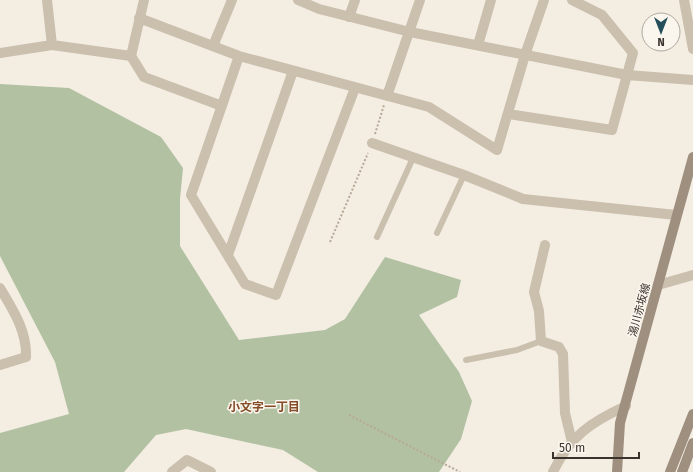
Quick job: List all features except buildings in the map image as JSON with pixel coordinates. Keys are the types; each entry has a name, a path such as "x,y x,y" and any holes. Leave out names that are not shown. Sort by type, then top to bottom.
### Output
{"main road":[{"name":"湯川赤坂線","path":"617,472 620,423 626,406 676,215 692,162"},
{"path":"670,472 693,414"},
{"path":"682,472 693,443"}],"street":[{"path":"47,0 52,45"},
{"path":"144,0 131,56 144,77 222,106"},
{"path":"214,46 232,0"},
{"path":"298,0 319,9 410,32 627,75 693,80"},
{"path":"349,17 355,0"},
{"path":"387,96 420,0"},
{"path":"478,45 491,0"},
{"path":"139,18 239,56 429,107 497,150 525,55 544,0"},
{"path":"508,114 612,130 633,53 602,15 572,0"},
{"path":"684,0 693,49"},
{"path":"0,52 52,45 131,56"},
{"path":"239,56 191,195 245,284 276,295 354,88"},
{"path":"228,255 293,71"},
{"path":"372,143 464,175 523,199 676,215"},
{"path":"545,246 534,292 539,311 541,340 559,347 563,354 565,413 572,442"},
{"path":"658,285 693,275"},
{"path":"0,288 15,312 27,343 26,357 0,364"},
{"path":"553,472 562,452 581,433 602,417 626,406"},
{"path":"172,472 187,460 211,472"}],"lane":[{"path":"376,237 413,158"},
{"path":"437,233 464,175"},
{"path":"466,360 517,350 541,340"}],"path":[{"path":"330,242 372,143 387,96"},
{"path":"349,415 460,472"}],"green space":[{"path":"0,84 69,88 161,137 183,168 180,199 180,246 239,340 325,330 345,319 385,257 461,280 457,297 419,315 459,372 472,401 461,439 439,472 318,472 283,450 186,429 156,435 124,472 0,472 0,433 69,414 55,362 0,256"}],"district":[{"name":"小文字一丁目","path":"264,407"}]}
